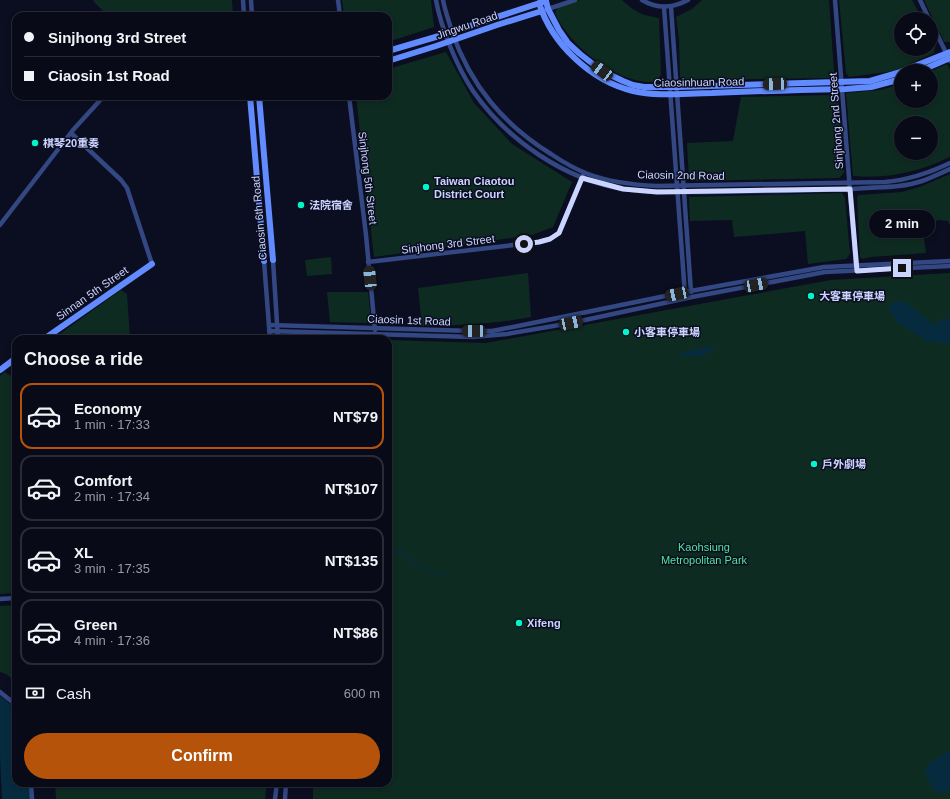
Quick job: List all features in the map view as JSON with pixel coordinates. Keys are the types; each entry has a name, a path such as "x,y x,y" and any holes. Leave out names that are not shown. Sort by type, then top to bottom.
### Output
{"street":[{"path":"243,0 244,12"},
{"path":"251,0 252,12"},
{"path":"338,0 340,12"},
{"path":"436,0 439,16 449,33"},
{"path":"443,0 449,33"},
{"name":"Jingwu Road","path":"392,60 575,0"},
{"path":"642,0 655,6 664,7 681,4 688,0"},
{"name":"Sinjhong 2nd Street","path":"835,0 857,271"},
{"path":"920,0 926,12"},
{"name":"Jingwu Road","path":"392,50 449,33 543,1"},
{"name":"Ciaosinhuan Road","path":"543,1 553,32 563,46 576,59 601,78 632,91 677,94 842,86 870,81 894,74"},
{"path":"671,6 692,297"},
{"path":"664,7 685,298"},
{"name":"Ciaosinhuan Road","path":"545,10 568,42 580,54 602,71 633,85 670,87 871,87 894,82"},
{"name":"Ciaosin 2nd Road","path":"449,33 473,90 498,119 513,134 537,153 582,178 640,192 850,189 901,186 922,181 950,169"},
{"path":"934,64 949,57 938,36"},
{"name":"Ciaosin 2nd Road","path":"452,41 479,87 491,104 517,130 560,160 585,172 623,182 641,185 684,186 900,181 917,177 950,163"},
{"name":"Ciaosinhuan Road","path":"926,64 949,57"},
{"path":"0,225 71,133 100,100"},
{"name":"Ciaosin 6th Road","path":"250,100 269,335"},
{"name":"Ciaosin 6th Road","path":"259,100 278,335"},
{"name":"Sinjhong 5th Street","path":"349,100 375,334"},
{"path":"71,133 121,180 127,188 152,264"},
{"name":"Sinjhong 3rd Street","path":"368,262 539,242 550,239 559,233 585,172"},
{"name":"Ciaosin 1st Road","path":"269,325 492,331 824,266 950,261"},
{"name":"Sinnan 5th Street","path":"50,335 152,264"},
{"name":"Ciaosin 1st Road","path":"269,332 278,331 473,337 493,336 571,323 685,298 826,272 950,266"},
{"path":"0,370 12,360"},
{"path":"0,599 12,598"},
{"path":"0,692 12,702"},
{"path":"31,787 32,799"},
{"path":"275,799 276,787"},
{"path":"285,799 286,787"}],"green space":[{"path":"232,0 233,12 104,12 93,1"},
{"path":"342,0 431,0 434,27 392,41 392,12 344,12"},
{"path":"580,0 622,0 647,16 659,18 661,74 657,82 642,82 627,78 612,71 583,50 562,26 555,13 559,6"},
{"path":"702,0 829,0 834,72 830,78 685,80 680,77 679,39 676,17 692,9"},
{"path":"839,0 912,0 918,12 894,12 894,56 927,56 910,64 894,64 894,71 849,77 846,73"},
{"path":"924,0 950,0 950,42 944,42 938,29 938,12 930,12"},
{"path":"446,52 474,103 512,144 572,182 553,227 532,235 374,257 356,100 392,100 392,68"},
{"path":"947,64 950,69 950,157 926,167 903,173 866,177 853,176 846,93 881,90 894,86 894,108 938,108 938,68"},
{"path":"833,95 838,98 844,173 839,178 694,181 689,178 687,143 733,141 741,97"},
{"path":"950,174 950,225 948,221 938,220 932,224 930,230 926,232 924,239 926,253 862,259 860,257 857,197 859,195 902,192 922,186"},
{"path":"842,193 845,198 850,254 846,259 808,264 805,231 734,237 732,220 690,221 689,197"},
{"path":"331,257 332,274 307,276 305,260"},
{"path":"528,273 531,317 490,323 422,326 418,288"},
{"name":"Kaohsiung Metropolitan Park","path":"950,273 950,799 313,799 313,787 392,787 392,340 486,343 831,280"},
{"path":"121,290 127,294 130,335 59,335"},
{"path":"327,292 368,292 371,319 367,323 330,322"},
{"path":"5,372 11,376 12,386 12,593 0,594 0,376"},
{"path":"12,605 12,679 6,674 0,672 0,606"},
{"path":"55,787 266,787 265,799 56,799"}],"water":[{"path":"895,302 906,302 936,326 940,319 950,319 950,343 927,341 897,322 888,308"},
{"path":"717,346 703,355 694,357 678,353"},
{"path":"0,696 12,706 12,787 30,787 31,799 2,799"},
{"path":"947,752 950,753 950,790 942,793 933,788 925,769 931,762"}],"waterway":[{"path":"392,550 409,557 417,567 444,575"}],"place":[{"name":"棋琴20重奏","path":"35,143"},
{"name":"Taiwan Ciaotou District Court","path":"426,187"},
{"name":"法院宿舍","path":"301,205"},
{"name":"大客車停車場","path":"811,296"},
{"name":"小客車停車場","path":"626,332"},
{"name":"戶外劇場","path":"814,464"},
{"name":"Xifeng","path":"519,623"}],"route":[{"path":"524,244 550,239 559,233 582,178 603,185 640,192 850,189 857,271 902,268"}]}
